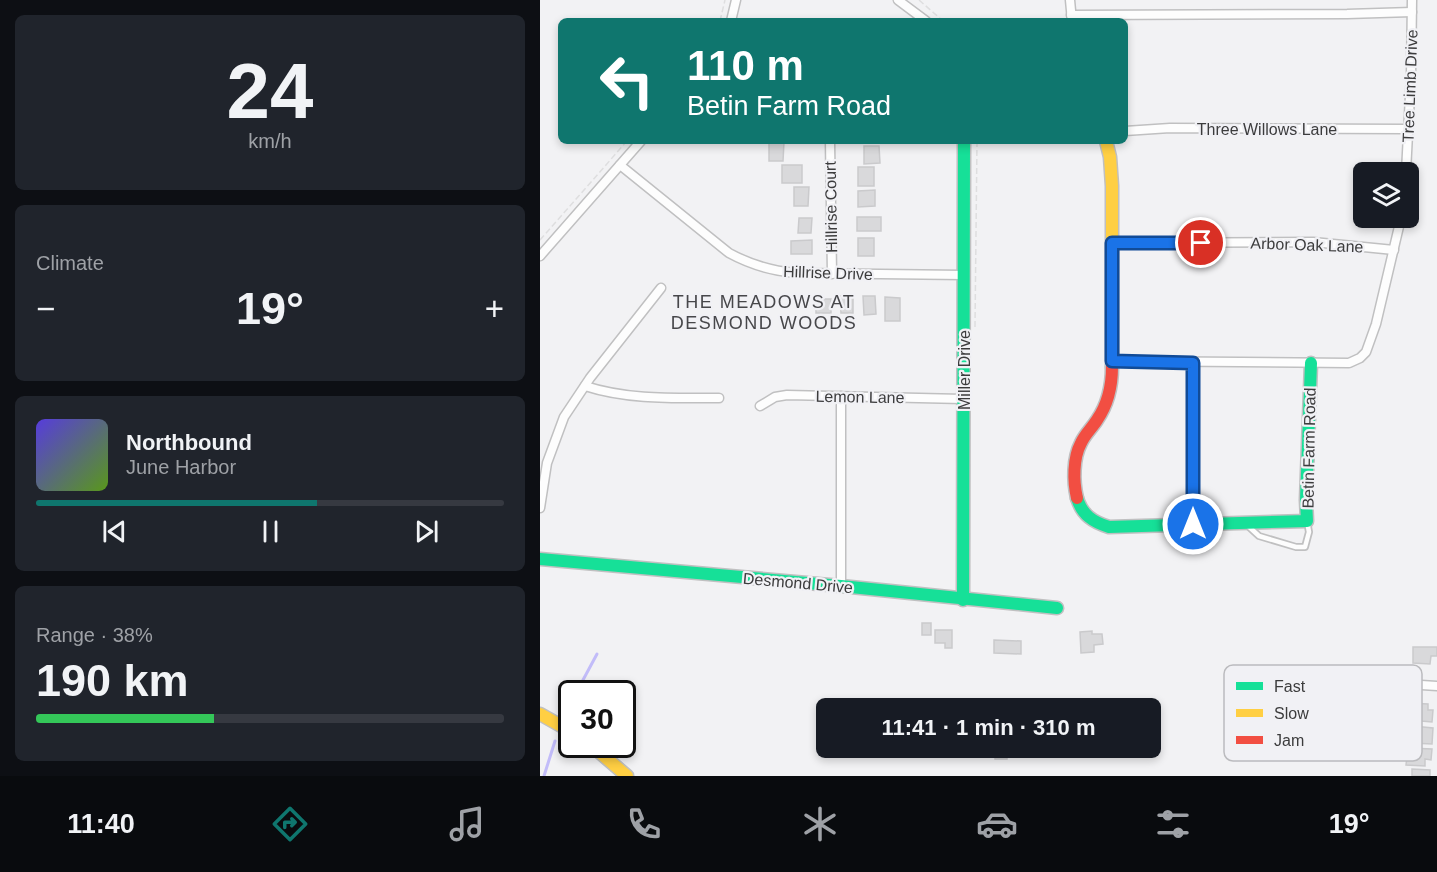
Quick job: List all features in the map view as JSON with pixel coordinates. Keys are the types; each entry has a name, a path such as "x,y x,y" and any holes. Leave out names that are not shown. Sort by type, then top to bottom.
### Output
{"street":[{"path":"732,18 736,0"},
{"path":"898,0 922,18"},
{"path":"1070,0 1071,18 1412,12"},
{"name":"Tree Limb Drive","path":"1406,162 1412,0"},
{"name":"Three Willows Lane","path":"1128,131 1170,128 1408,129"},
{"path":"540,256 638,144"},
{"name":"Hillrise Court","path":"830,144 832,274"},
{"name":"Miller Drive","path":"963,600 964,144"},
{"name":"Betin Farm Road","path":"1107,144 1110,157 1112,243 1110,389 1101,414 1084,436 1077,453 1075,492 1079,506 1091,521 1110,527 1307,521 1311,363 1112,361"},
{"name":"Hillrise Drive","path":"620,165 729,253 748,263 770,270 796,273 964,275"},
{"path":"1311,363 1349,363 1366,352 1376,324 1399,228"},
{"name":"Arbor Oak Lane","path":"1112,243 1313,242 1394,250"},
{"path":"540,508 547,463 564,417 585,386 661,288"},
{"path":"1193,363 1193,524"},
{"path":"585,386 604,392 653,398 719,398"},
{"path":"840,586 841,396"},
{"name":"Lemon Lane","path":"760,406 775,397 963,399"},
{"name":"Desmond Drive","path":"540,559 840,586 1057,609"},
{"path":"1422,685 1437,686"},
{"path":"540,714 558,724"},
{"path":"608,758 627,776"}],"lane":[{"path":"1246,524 1258,536 1296,547 1305,547 1309,532 1307,521"}],"path":[{"path":"721,18 725,0"},
{"path":"919,0 940,18"},
{"path":"540,240 624,144"}],"building":[{"path":"769,144 784,144 783,161 769,161"},
{"path":"864,146 879,146 880,163 864,164"},
{"path":"782,165 802,165 802,183 782,183"},
{"path":"858,167 874,167 874,186 858,186"},
{"path":"794,187 809,187 808,206 794,206"},
{"path":"875,190 875,206 858,207 858,191"},
{"path":"857,217 881,217 881,231 857,231"},
{"path":"799,218 812,218 811,233 798,233"},
{"path":"858,238 874,238 874,256 858,256"},
{"path":"812,240 812,254 791,254 791,241"},
{"path":"840,296 853,296 853,313 841,313"},
{"path":"863,296 875,296 876,314 864,315"},
{"path":"885,297 900,298 900,321 885,321"},
{"path":"816,299 831,299 831,313 816,313"},
{"path":"922,623 931,623 931,635 922,635"},
{"path":"935,630 952,630 952,648 945,648 945,643 935,643"},
{"path":"1092,631 1092,634 1102,634 1103,644 1094,645 1094,652 1081,653 1080,632"},
{"path":"994,640 1021,641 1021,654 994,653"},
{"path":"1413,647 1437,647 1437,656 1431,656 1430,664 1413,663"},
{"path":"1422,704 1428,704 1428,710 1433,710 1432,722 1422,721"},
{"path":"1422,727 1433,728 1432,744 1422,744"},
{"path":"1422,749 1432,749 1431,760 1425,759 1425,766 1406,765 1406,761 1422,761"},
{"path":"1412,769 1430,770 1430,776 1412,776"}],"waterway":[{"path":"583,680 597,654"},
{"path":"544,776 555,741"}],"traffic: fast":[{"path":"963,600 964,144"},
{"path":"1077,498 1089,517 1109,527 1307,521 1311,363"},
{"path":"540,559 1057,608"}],"traffic: slow":[{"path":"1107,144 1112,186 1112,367"},
{"path":"540,714 558,724"},
{"path":"606,758 627,776"}],"traffic: jam":[{"path":"1077,498 1074,477 1076,456 1107,401 1112,367"}],"district":[{"name":"THE MEADOWS AT DESMOND WOODS","path":"764,312"}],"route":[{"path":"1193,524 1193,363 1112,361 1112,243 1201,243"}]}
